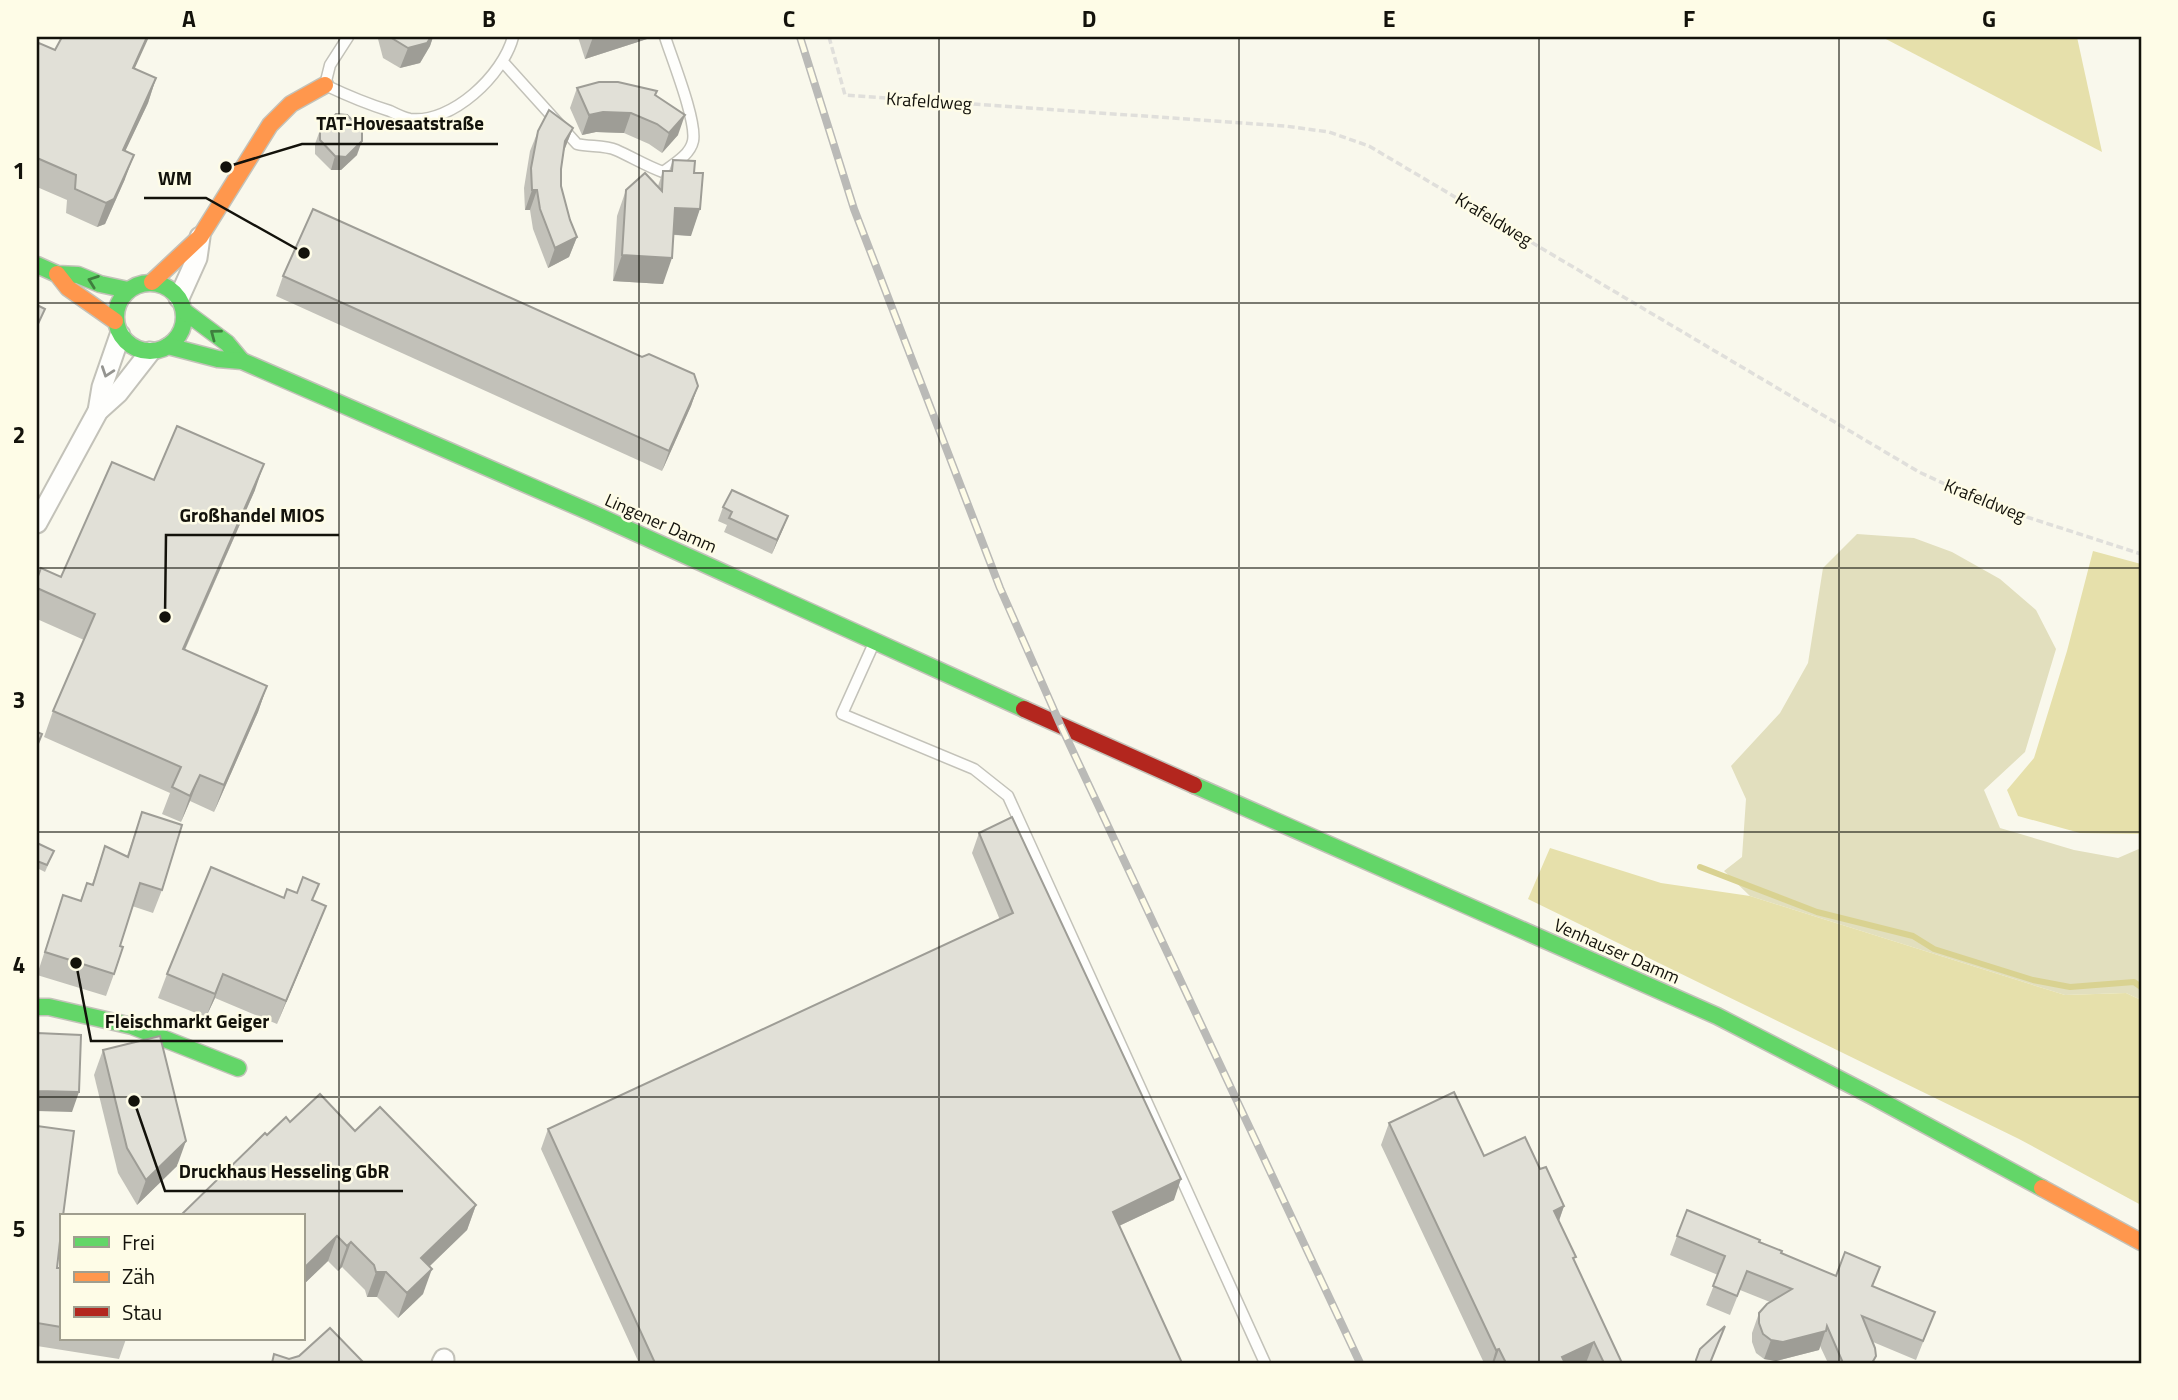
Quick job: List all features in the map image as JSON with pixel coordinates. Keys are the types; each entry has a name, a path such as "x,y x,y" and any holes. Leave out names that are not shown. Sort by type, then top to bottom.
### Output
{"main road":[{"path":"152,282 200,237 270,125 291,104 325,85"},
{"path":"37,265 57,274 78,275 100,284 128,290"},
{"path":"57,274 68,288 118,328 128,344 138,350 159,349 181,331 181,304 172,290 152,282 144,283 128,290 121,299 116,309 118,328"},
{"name":"Lingener Damm","path":"181,304 227,343 242,361"},
{"name":"Lingener Damm","path":"159,349 242,361 592,513 1061,726"},
{"name":"Venhauser Damm","path":"1061,726 1717,1016 1872,1096 2141,1242"},
{"path":"37,1007 49,1007 132,1026 238,1068"}],"street":[{"path":"181,304 197,258 200,237"},
{"path":"37,523 98,411 118,328"},
{"path":"98,411 159,349"}],"lane":[{"path":"348,37 330,65 325,85 411,119 445,112 480,90 503,62 513,37"},
{"path":"503,62 577,144 592,148 613,148 663,172 682,159 693,143 692,124 665,37"},
{"path":"876,640 842,714 974,769 1008,796 1265,1363"}],"path":[{"name":"Krafeldweg","path":"829,37 845,95 1284,126 1329,132 1369,146 1919,472 1990,505 2141,554"}],"shaded area":[{"path":"1882,37 2077,37 2102,152"},
{"path":"1857,534 1914,538 1952,552 2000,579 2036,610 2056,649 2025,752 1984,790 2000,828 2074,850 2118,858 2141,848 2141,1000 2126,993 2065,995 1750,896 1724,871 1742,857 1746,799 1731,766 1780,713 1808,663 1823,568"},
{"path":"2093,551 2141,564 2141,834 2080,833 2018,816 2007,790 2034,758 2067,651"},
{"path":"1550,848 1661,883 1750,896 2065,995 2126,993 2141,1000 2141,1205 2019,1139 1528,899"}],"building":[{"path":"62,37 147,37 133,68 156,78 123,150 134,155 114,199 106,203 75,189 76,175 37,158 37,48 39,43 55,50"},
{"path":"390,37 431,37 427,43 408,48"},
{"path":"599,82 618,82 657,91 655,95 685,115 669,133 657,124 631,113 603,112 589,115 577,88"},
{"path":"549,110 573,128 565,141 561,186 577,237 555,248 540,209 537,190 532,190 531,168 538,131"},
{"path":"336,114 347,115 362,130 362,141 346,157 335,156 320,140 320,130"},
{"path":"673,160 695,161 694,173 703,173 700,209 675,208 672,258 622,255 626,190 645,173 662,191 663,171 672,171"},
{"path":"313,209 642,357 649,354 694,374 698,386 669,451 283,276"},
{"path":"37,305 45,309 37,326"},
{"path":"177,426 264,464 183,649 267,686 224,785 200,775 190,796 172,787 181,767 53,711 95,614 37,588 41,568 61,577 112,462 154,480"},
{"path":"732,490 788,516 777,540 729,518 732,512 723,507"},
{"path":"37,732 42,734 37,746"},
{"path":"142,812 182,825 162,890 140,883 114,974 45,952 63,895 81,901 87,883 93,885 105,846 128,857"},
{"path":"1012,817 1181,1179 1113,1212 1182,1363 655,1363 548,1129 1013,913 979,833"},
{"path":"37,843 54,851 47,865 37,861"},
{"path":"211,867 284,898 287,889 297,893 303,877 319,884 312,900 326,906 286,1001 223,974 215,994 167,974"},
{"path":"37,1033 81,1035 79,1092 37,1091"},
{"path":"160,1036 186,1141 146,1180 127,1148 103,1050"},
{"path":"1454,1092 1484,1156 1525,1137 1540,1169 1546,1167 1564,1206 1554,1211 1622,1363 1604,1363 1594,1342 1562,1357 1565,1363 1506,1363 1499,1349 1496,1350 1389,1123"},
{"path":"320,1094 355,1131 380,1107 476,1205 421,1258 432,1269 407,1293 386,1272 376,1272 374,1265 351,1242 347,1246 337,1236 304,1268 304,1214 182,1214 265,1133 267,1135 286,1117 290,1122"},
{"path":"37,1126 74,1131 63,1214 60,1214 57,1268 60,1268 60,1327 37,1323"},
{"path":"1687,1210 1760,1240 1759,1242 1782,1251 1781,1253 1836,1276 1845,1252 1880,1267 1872,1286 1935,1312 1923,1341 1862,1316 1875,1348 1876,1356 1872,1363 1843,1363 1827,1326 1826,1331 1783,1342 1771,1340 1763,1334 1759,1313 1767,1304 1792,1289 1747,1271 1737,1296 1713,1286 1725,1256 1677,1236"},
{"path":"1725,1326 1710,1363 1696,1363 1700,1349"},
{"path":"330,1328 364,1363 272,1363 274,1354 289,1359 299,1356"}],"waterway":[{"path":"1700,867 1817,912 1913,936 1934,949 2033,980 2070,987 2134,982 2141,987"}],"railway":[{"path":"800,37 854,209 1000,588 1061,726 1360,1363"}],"traffic: fast":[{"path":"37,265 57,274 78,275 100,284 128,290"},
{"path":"143,283 157,283 169,288 179,298 184,317 179,336 169,346 157,351 143,351 131,346 121,336 116,324 116,310 121,298 131,288 143,283"},
{"path":"184,311 227,343 242,361"},
{"path":"168,346 218,359 242,361 592,513 1024,709"},
{"path":"1194,785 1717,1016 2042,1188"},
{"path":"37,1007 49,1007 132,1026 238,1068"}],"traffic: slow":[{"path":"152,282 200,237 270,125 291,104 325,85"},
{"path":"57,274 68,288 115,321"},
{"path":"2042,1188 2141,1242"}],"traffic: jam":[{"path":"1024,709 1194,785"}],"place":[{"name":"TAT-Hovesaatstraße","path":"226,167"},
{"name":"WM","path":"304,253"},
{"name":"Großhandel MIOS","path":"165,617"},
{"name":"Fleischmarkt Geiger","path":"76,963"},
{"name":"Druckhaus Hesseling GbR","path":"134,1101"}]}
